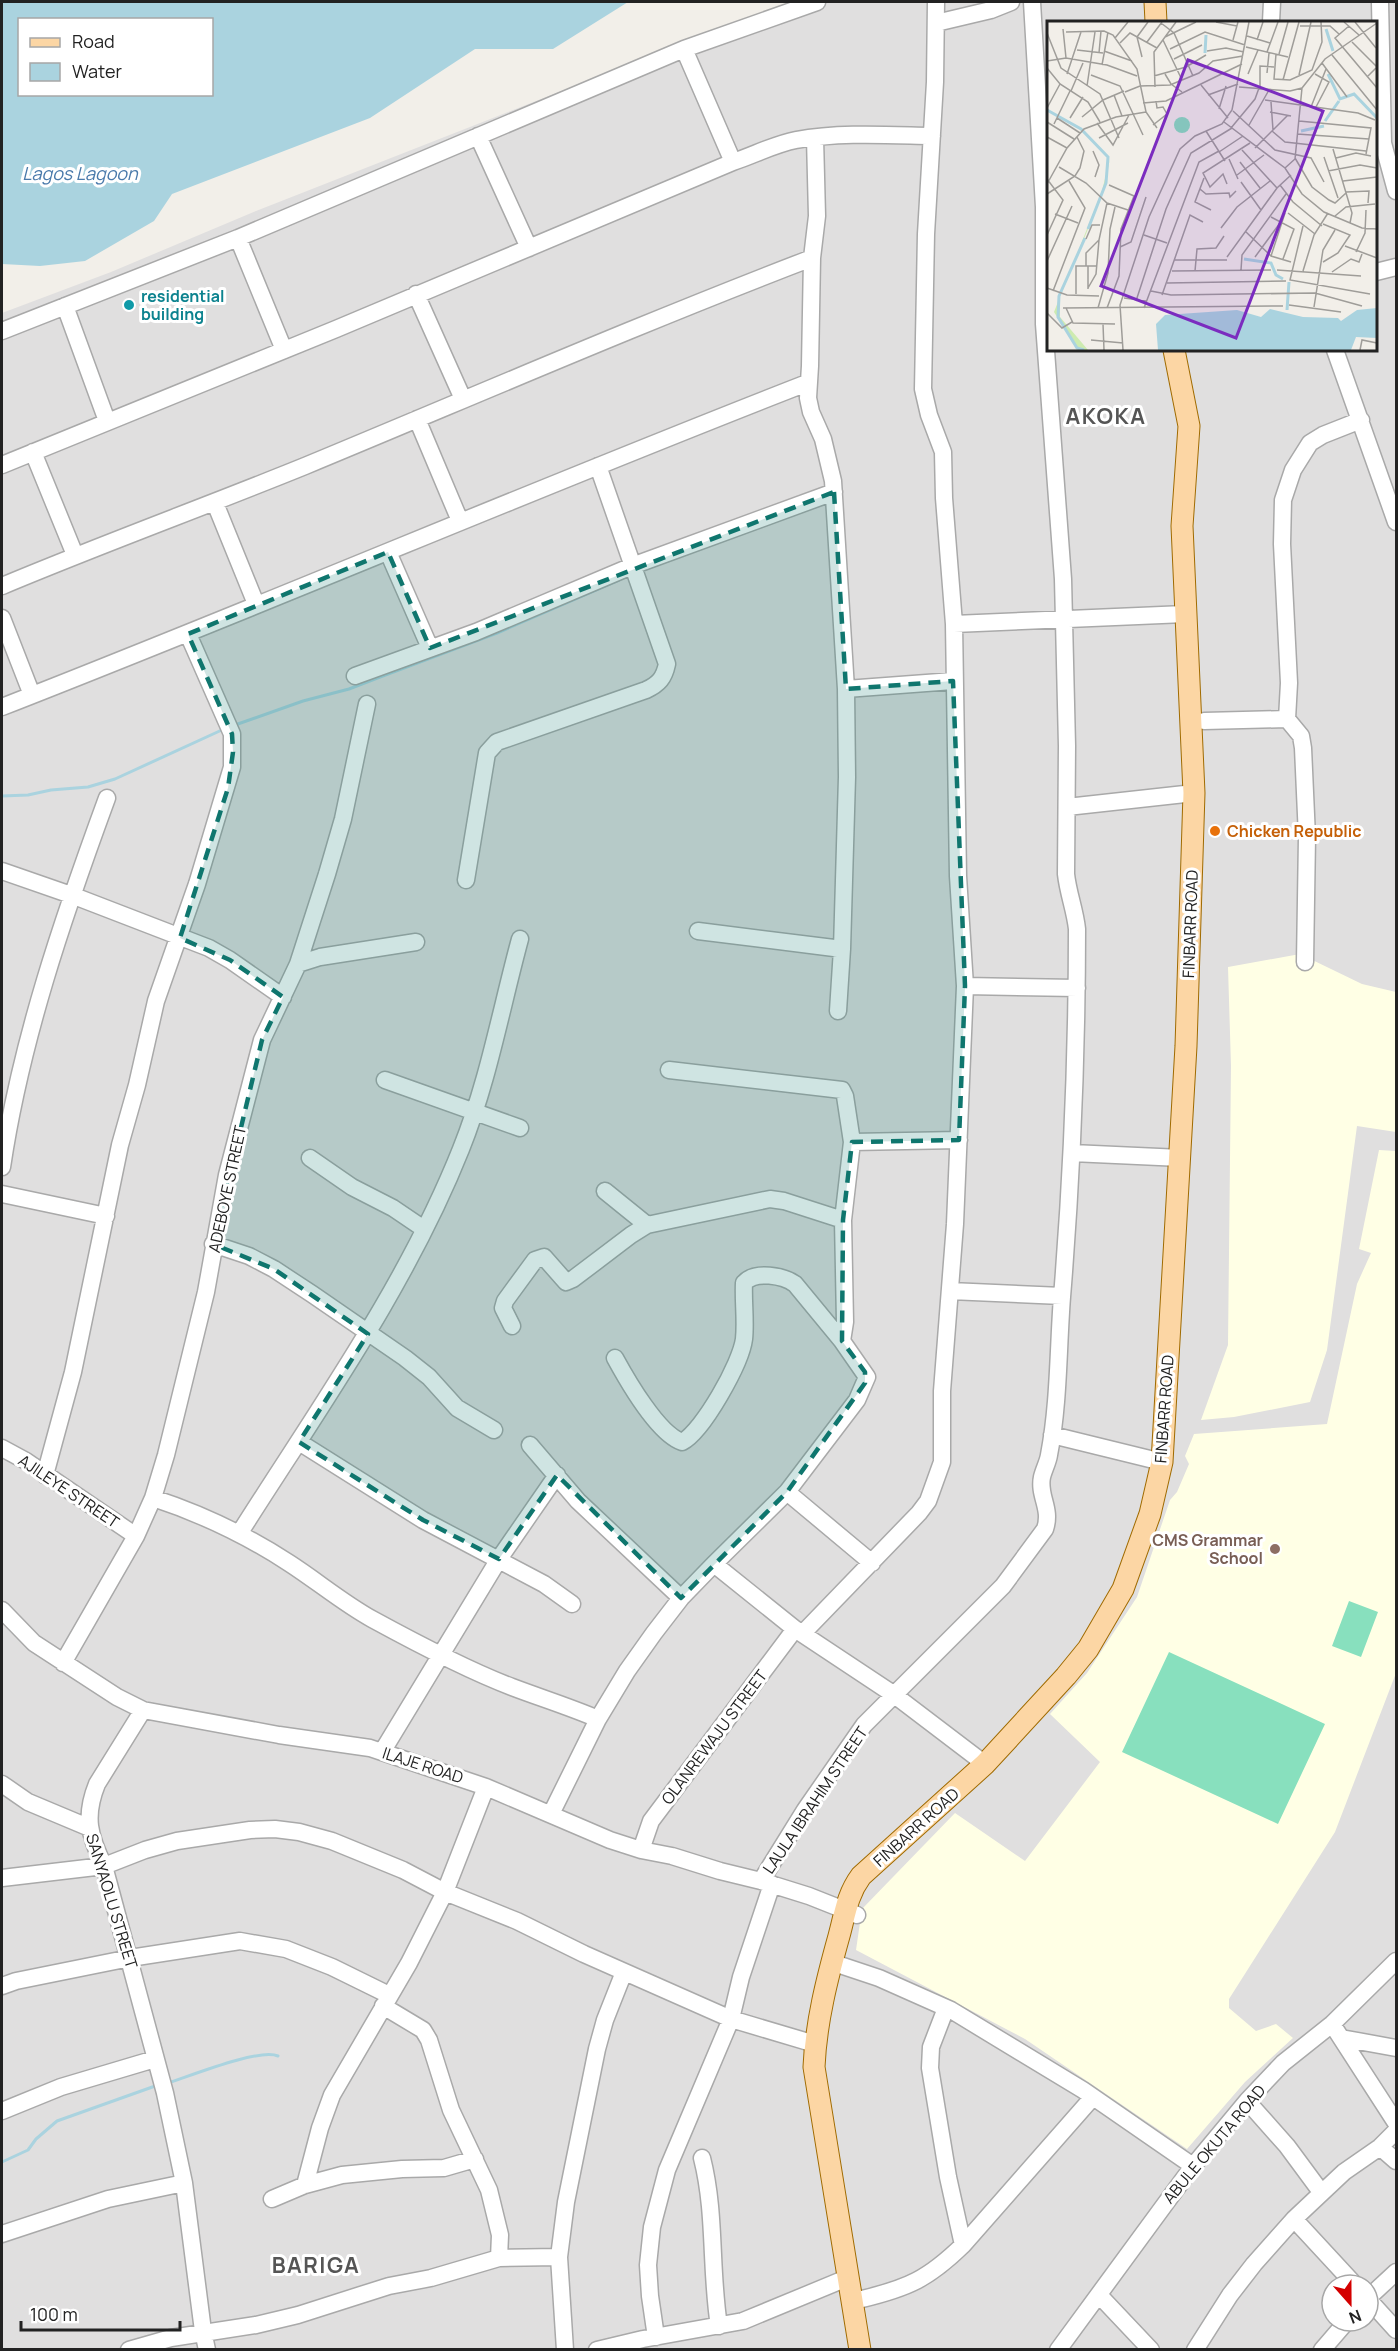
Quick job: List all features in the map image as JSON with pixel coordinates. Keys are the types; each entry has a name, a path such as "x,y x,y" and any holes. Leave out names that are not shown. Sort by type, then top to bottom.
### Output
{"main road":[{"path":"1155,2 1156,21"},
{"path":"1167,2 1168,21"},
{"name":"FINBARR ROAD","path":"869,2349 828,2105 826,2068 840,1933 850,1913 868,1887 997,1764 1074,1684 1115,1627 1134,1595 1154,1541 1173,1475 1193,1157 1198,880 1182,526 1189,426 1174,351"},
{"name":"FINBARR ROAD","path":"850,1913 853,1887 861,1876 985,1764 1088,1649 1123,1589 1150,1514 1162,1462 1198,880 1206,795 1194,528 1202,450 1201,426 1186,351"},
{"name":"FINBARR ROAD","path":"837,1964 815,2044 814,2067 860,2349"}],"street":[{"path":"2,331 238,238 684,49 817,2"},
{"name":"OLANREWAJU STREET","path":"640,1850 651,1821 799,1631 872,1563 920,1513 928,1501 942,1462 942,1391 959,1140 965,986 958,876 953,681 954,624 944,498 943,452 929,415 923,389 926,234 936,2"},
{"path":"936,23 991,10 1011,2"},
{"name":"LAULA IBRAHIM STREET","path":"649,2342 648,2265 652,2227 667,2170 731,2019 766,1883 805,1810 864,1725 1003,1586 1045,1530 1048,1511 1041,1492 1042,1477 1049,1459 1052,1435 1072,1153 1077,929 1076,912 1068,890 1066,874 1064,620 1044,324 1042,252 1044,207 1032,2"},
{"path":"1271,21 1272,2"},
{"path":"1380,2 1388,56 1383,143 1396,191"},
{"path":"684,49 734,162"},
{"path":"2,465 734,162 793,141 830,135 932,136"},
{"path":"478,136 529,248"},
{"path":"815,138 817,216 813,258 810,366 807,383 811,412 823,439 830,463 834,492 846,689 847,757 842,949 838,1011"},
{"path":"238,238 284,350"},
{"path":"2,586 75,555 215,503 463,399 813,258"},
{"path":"1377,272 1396,267"},
{"path":"416,294 463,399"},
{"path":"65,306 106,421"},
{"path":"1335,351 1396,522"},
{"path":"2,707 807,383"},
{"path":"417,419 460,521"},
{"path":"1287,719 1289,683 1282,544 1283,500 1293,470 1310,443 1323,435 1361,420"},
{"path":"33,452 75,555"},
{"path":"466,880 487,753 492,747 497,742 646,690 662,679 667,664 598,466"},
{"path":"355,676 634,573 834,492"},
{"path":"215,503 256,604"},
{"path":"388,552 430,648"},
{"path":"954,624 1185,614"},
{"path":"2,618 32,695"},
{"path":"45,1475 73,1372 120,1145 137,1085 156,1001 180,938 228,788 232,767 229,728 188,634"},
{"path":"846,689 953,681"},
{"name":"ADEBOYE STREET","path":"63,1663 136,1536 153,1498 166,1455 206,1292 227,1175 260,1049 298,964 343,819 367,704"},
{"path":"1204,721 1287,719 1296,727 1301,736 1307,837 1305,962"},
{"path":"1067,807 1194,793"},
{"path":"2,1167 20,1072 48,966 107,798"},
{"path":"2,872 74,896 209,948 283,997"},
{"path":"698,931 842,949"},
{"path":"239,1534 368,1334 424,1229 458,1157 475,1112 520,939"},
{"path":"298,964 320,957 416,942"},
{"path":"965,986 1077,988"},
{"path":"669,1070 842,1090 845,1095 852,1142 843,1220 845,1322 842,1341"},
{"path":"385,1080 520,1128"},
{"path":"852,1142 959,1140"},
{"path":"1072,1153 1181,1158"},
{"path":"310,1158 352,1187 393,1208 424,1229"},
{"path":"605,1191 647,1225"},
{"path":"2,1194 105,1216"},
{"path":"512,1326 503,1308 505,1301 535,1260 544,1257 566,1282 647,1225 770,1199 784,1201 843,1220"},
{"path":"213,1244 249,1256 274,1269 405,1358 429,1377 458,1408 494,1430"},
{"path":"551,1814 598,1719 627,1671 681,1598 787,1492 844,1418 867,1377 842,1341 795,1284 787,1278 760,1276 748,1278 744,1283 744,1338 735,1368 707,1414 689,1438 682,1442 667,1432 649,1411 635,1393 615,1358"},
{"path":"950,1291 1062,1296"},
{"path":"1052,1435 1162,1462"},
{"path":"299,1442 423,1520 544,1584 572,1604"},
{"path":"531,1445 578,1501 681,1598"},
{"name":"AJILEYE STREET","path":"2,1448 26,1461 136,1536"},
{"path":"382,1752 499,1559 557,1475"},
{"path":"787,1492 872,1563"},
{"path":"153,1498 195,1513 239,1534 288,1562 370,1618 441,1654 511,1686 598,1719"},
{"path":"714,1563 799,1631 893,1694 985,1764"},
{"name":"ILAJE ROAD","path":"2,1610 34,1643 117,1697 143,1710 279,1734 334,1741 382,1752 486,1786 610,1840 766,1883 850,1913"},
{"name":"SANYAOLU STREET","path":"143,1710 97,1784 90,1808 90,1828 92,1843 104,1866 165,2093 184,2184 207,2349"},
{"path":"2,1784 28,1802 90,1828"},
{"path":"305,2186 320,2128 332,2095 409,1963 445,1892 486,1786"},
{"path":"2,1878 104,1866 145,1850 177,1841 275,1829 299,1832 332,1840 403,1870 445,1892 517,1921 624,1972 731,2019 815,2044"},
{"path":"2,1986 16,1981 130,1958 240,1941 286,1949 332,1967 386,2000 423,2030 429,2040 451,2110 489,2190 500,2235 499,2258"},
{"name":"ABULE OKUTA ROAD","path":"1058,2349 1193,2166 1247,2101 1283,2063 1336,2031 1396,1961"},
{"path":"837,1964 879,1978 946,2008 1093,2097 1193,2166"},
{"path":"565,2349 560,2257 574,2160 597,2049 605,2020 624,1972"},
{"path":"946,2008 931,2047 930,2068 948,2177 963,2245"},
{"path":"1336,2031 1396,2048"},
{"path":"1336,2031 1396,2123"},
{"path":"2,2111 61,2088 156,2063"},
{"path":"862,2299 897,2290 920,2280 942,2265 963,2245 1093,2097"},
{"path":"1247,2101 1287,2146 1322,2192"},
{"path":"1195,2349 1230,2295 1294,2219 1344,2172 1380,2147 1396,2131"},
{"path":"1380,2147 1396,2161"},
{"path":"702,2158 710,2200 713,2281 719,2326"},
{"path":"272,2199 342,2175 402,2169 444,2168 475,2159"},
{"path":"2,2234 108,2199 184,2184"},
{"path":"1294,2219 1344,2273"},
{"path":"129,2349 203,2331 256,2325 298,2315 389,2286 431,2278 499,2258 560,2257"},
{"path":"1380,2287 1396,2272"},
{"path":"597,2349 649,2342 743,2321 847,2278"},
{"path":"1099,2295 1151,2349"},
{"path":"1380,2312 1396,2330"},
{"path":"1322,2349 1336,2333"}],"highlighted area":[{"path":"834,492 846,689 953,681 965,986 959,1140 852,1142 843,1220 842,1341 865,1372 865,1383 787,1492 681,1598 557,1475 499,1559 423,1520 299,1442 368,1334 274,1269 213,1244 262,1040 283,997 230,960 180,938 228,788 233,752 232,734 188,634 388,552 430,648"}],"shaded area":[{"path":"797,2 1396,2 1396,2349 2,2350 2,313 111,272 256,211 656,54"},
{"path":"1300,954 1362,984 1396,992 1396,1132 1357,1126 1327,1350 1310,1402 1234,1417 1201,1420 1228,1345 1231,1066 1228,967"},
{"name":"CMS Grammar School","path":"1379,1150 1396,1151 1396,1673 1335,1832 1229,1999 1229,2008 1256,2031 1276,2024 1293,2038 1245,2082 1187,2149 1025,2039 856,1950 862,1909 955,1813 1025,1861 1100,1762 1050,1714 1087,1673 1137,1597 1170,1500 1177,1492 1189,1464 1185,1456 1194,1434 1327,1424 1357,1284 1371,1253 1359,1249"}],"green space":[{"path":"1349,1601 1378,1612 1361,1657 1332,1646"},
{"path":"1169,1652 1325,1724 1278,1824 1122,1752"}],"water":[{"name":"Lagos Lagoon","path":"2,2 628,2 553,49 475,49 370,118 172,194 154,221 85,261 40,266 2,264"}],"waterway":[{"path":"235,725 303,701 349,689 497,633 619,580"},
{"path":"2,796 88,787 115,779 224,729"},
{"path":"168,2083 241,2059 278,2056"},
{"path":"2,2162 28,2150 36,2139 57,2121 158,2085"}],"place":[{"name":"residential building","path":"129,305"},
{"name":"Chicken Republic","path":"1215,831"},
{"name":"CMS Grammar School","path":"1275,1549"}],"district":[{"name":"AKOKA","path":"1106,416"},
{"name":"BARIGA","path":"316,2265"}]}
